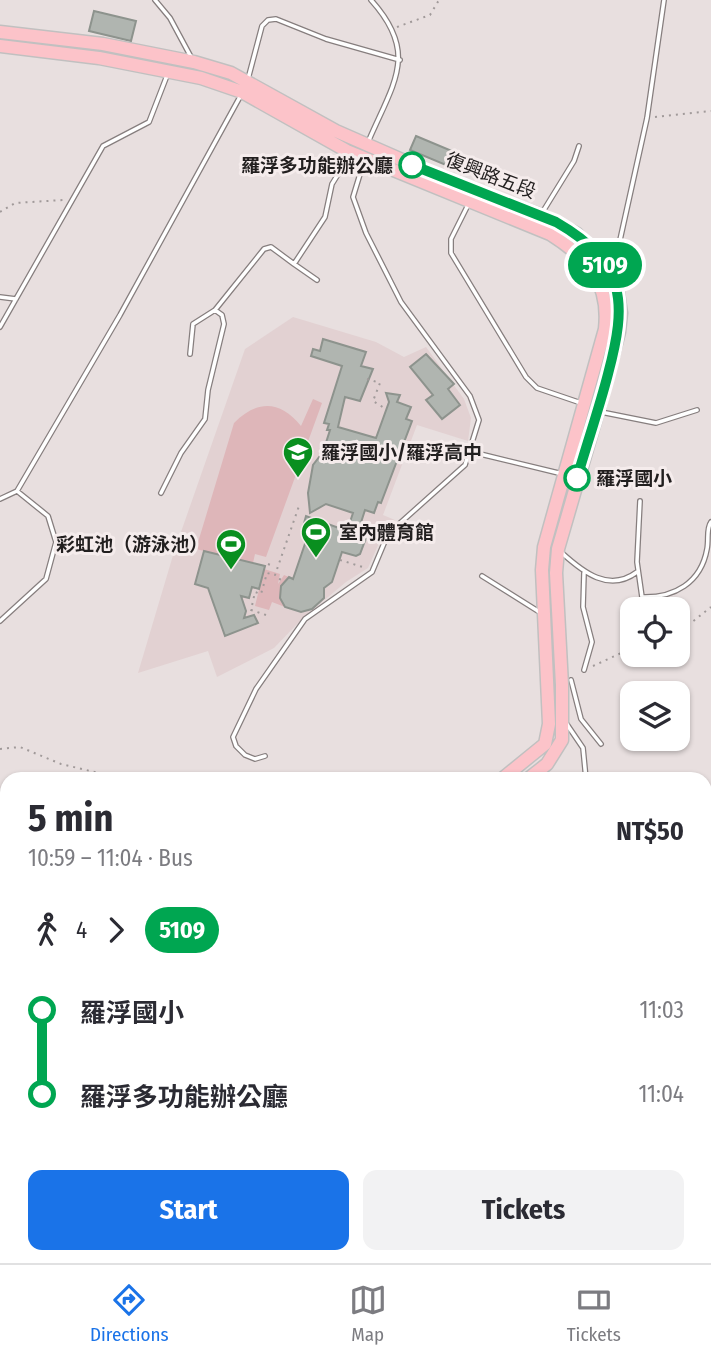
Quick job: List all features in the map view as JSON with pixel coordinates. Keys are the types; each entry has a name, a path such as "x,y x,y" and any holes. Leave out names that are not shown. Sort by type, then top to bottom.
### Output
{"main road":[{"name":"復興路五段","path":"0,32 103,44 194,62 247,79 336,131 366,152 550,234 583,257 600,286 607,310 585,404 558,549 556,573 562,740 547,764 537,772"},
{"name":"復興路五段","path":"0,47 99,58 168,74 201,78 242,92 352,153 366,152"},
{"name":"復興路五段","path":"471,197 541,215 577,234 604,264 618,293 621,313 619,332 598,411 544,547 543,614 549,723 545,744 537,753"},
{"path":"511,772 537,753 547,764"}],"lane":[{"path":"155,0 170,18 194,62"},
{"path":"265,756 255,759 245,755 236,746 233,737 256,689 305,619 373,570 385,541 394,530 465,465 472,453 479,421 470,396 401,302 366,233 352,197 400,60 392,28 371,0"},
{"path":"604,264 618,250 647,118 664,0"},
{"path":"0,499 17,491 127,303 242,92 262,26 268,20 276,19 326,39 400,60"},
{"path":"0,327 103,146 149,122 168,74"},
{"path":"550,234 541,215 574,161 579,146"},
{"path":"294,264 325,217 332,184 352,153"},
{"path":"471,197 451,239 451,253 526,377 537,388 598,411 656,423 696,410"},
{"path":"190,354 193,324 215,310 264,248 271,247 317,281"},
{"path":"0,297 16,299"},
{"path":"161,494 181,453 205,419 208,390 224,324 222,316 215,310"},
{"path":"472,453 571,476"},
{"path":"0,621 46,579 56,542 48,516 17,491"},
{"path":"640,501 637,572 642,597 662,597 675,593 699,571 705,561 711,522"},
{"path":"544,547 558,549 591,578 628,579 637,572"},
{"path":"584,573 583,607 592,642 584,670"},
{"path":"482,576 543,614"},
{"path":"571,680 582,719 601,744"},
{"path":"563,718 583,748 585,772"}],"path":[{"path":"392,28 430,15 439,0"},
{"path":"647,118 711,111"},
{"path":"0,212 15,203 48,203 73,199"},
{"path":"367,379 380,383 373,401 386,409"},
{"path":"266,615 251,610 251,605 255,592 261,594 267,573 275,575 299,506"},
{"path":"340,559 373,570"},
{"path":"268,564 273,566"},
{"path":"279,579 284,580"},
{"path":"690,624 711,607"},
{"path":"584,670 620,654"},
{"path":"0,749 20,747 61,764 95,772"}],"shaded area":[{"name":"羅浮國小/羅浮高中","path":"293,317 376,342 404,357 426,347 464,399 471,418 468,441 417,425 383,515 395,520 379,543 368,568 346,582 303,618 274,648 217,677 208,651 138,673 174,552 245,349"},
{"path":"313,399 322,403 266,557 255,554 253,563 196,549 234,423 251,410 268,406 285,411 301,426"},
{"path":"264,569 280,574 278,584 284,575 289,577 280,598 284,600 285,607 272,602 269,610 255,606"}],"building":[{"path":"94,11 136,21 131,41 89,31"},
{"name":"羅浮多功能辦公廳","path":"416,136 471,159 465,173 410,150"},
{"path":"323,339 366,352 361,366 373,369 360,401 345,397 338,427 376,438 389,402 386,393 400,395 397,402 411,407 406,419 412,421 381,503 378,502 374,513 365,510 357,535 366,538 360,554 356,556 342,552 332,582 324,588 324,598 312,609 301,612 285,607 280,598 281,586 289,577 293,579 310,529 303,527 306,516 347,531 353,513 326,504 310,513 308,493 313,465 323,452 330,430 327,430 329,424 324,423 342,366 311,356 313,349 320,351"},
{"path":"426,354 454,384 448,389 460,405 442,419 426,400 433,395 410,367"},
{"path":"204,551 265,566 259,589 252,587 249,598 241,596 246,611 244,618 254,615 258,623 225,636 208,588 195,584"}],"bus line":[{"name":"5109","path":"412,165 556,222 577,234 604,264 618,293 621,313 619,332 577,478"}],"place":[{"name":"羅浮多功能辦公廳","path":"412,165"},
{"name":"羅浮國小","path":"577,478"},
{"name":"羅浮國小/羅浮高中","path":"298,479"},
{"name":"室內體育館","path":"316,559"},
{"name":"彩虹池（游泳池）","path":"231,571"}]}
